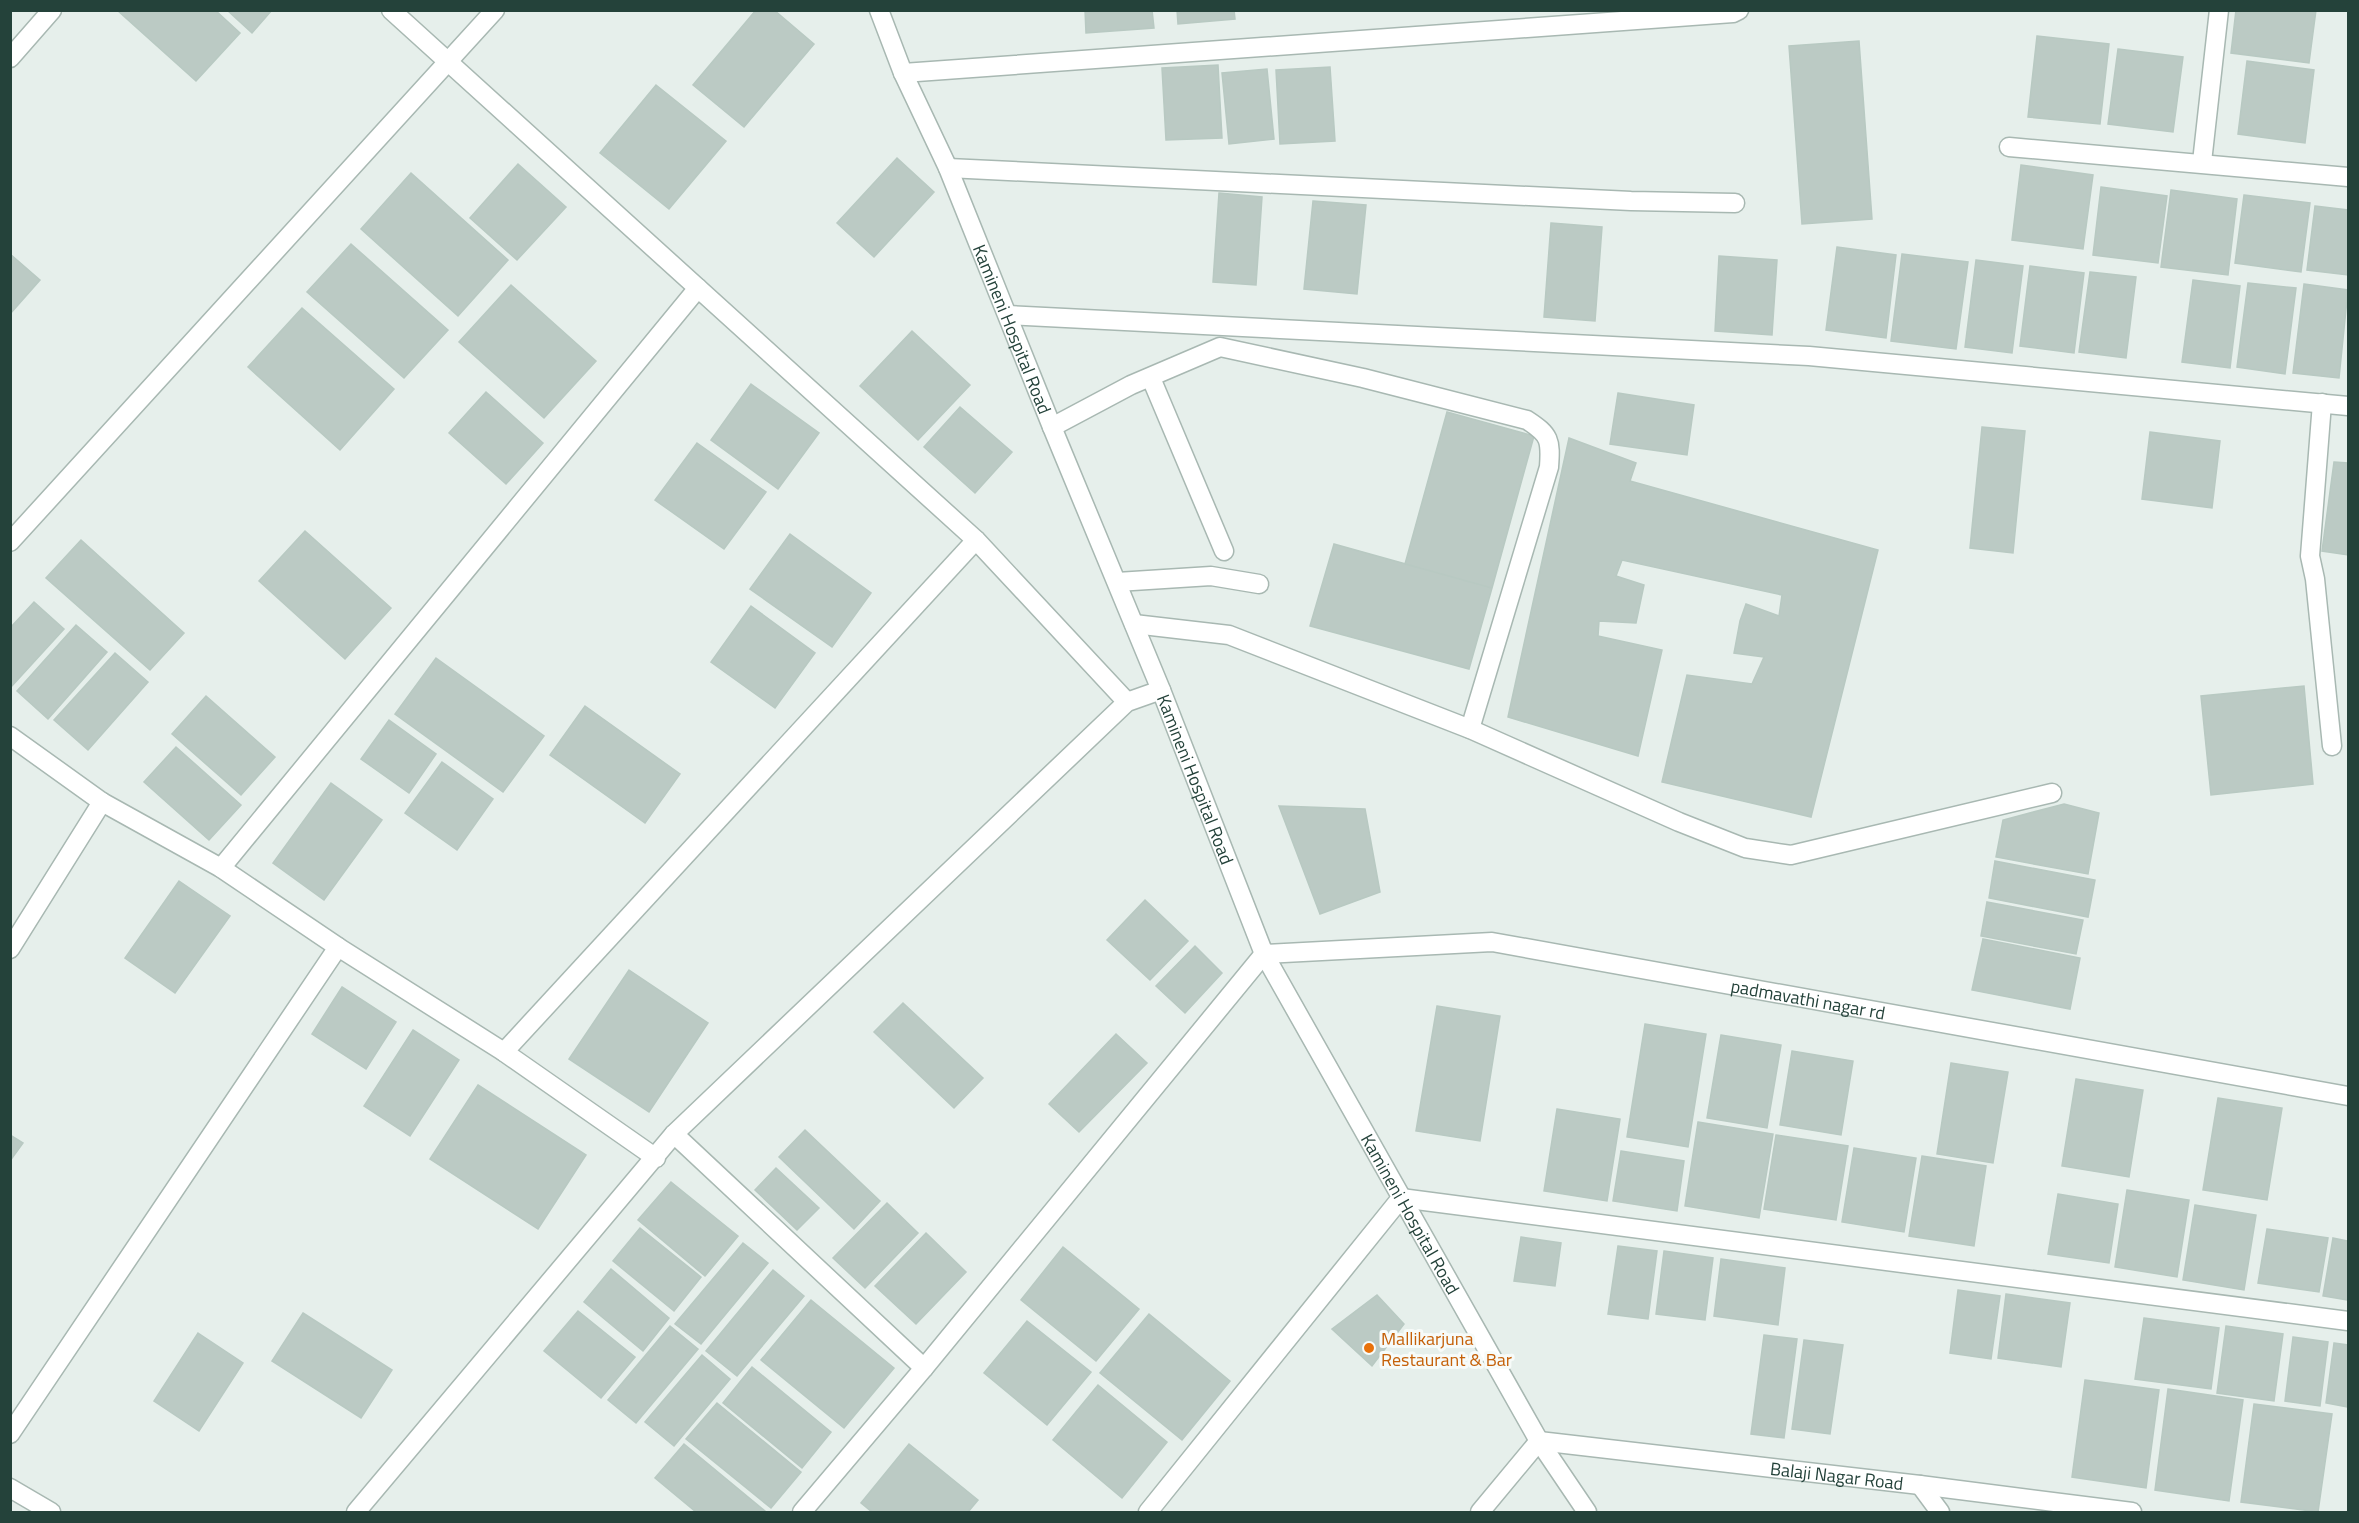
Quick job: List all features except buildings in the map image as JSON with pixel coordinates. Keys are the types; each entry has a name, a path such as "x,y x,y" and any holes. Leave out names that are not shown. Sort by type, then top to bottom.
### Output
{"street":[{"path":"10,58 52,10"},
{"path":"391,10 976,540 1127,702"},
{"path":"10,542 495,10"},
{"name":"Kamineni Hospital Road","path":"879,10 903,73 948,168 1117,582 1264,954 1539,1442 1587,1512"},
{"path":"903,73 1721,14 1739,10"},
{"path":"2202,162 2219,10"},
{"path":"2009,147 2202,162 2349,177"},
{"path":"948,168 1631,201 1735,203"},
{"path":"221,868 698,288"},
{"path":"1008,315 1809,356 2349,406"},
{"path":"1052,426 1179,363 1220,347 1363,378 1527,420 1544,431 1550,448 1548,467 1470,729"},
{"path":"1151,378 1224,551"},
{"path":"2322,403 2310,556 2332,746"},
{"path":"504,1052 976,540"},
{"path":"1117,582 1211,576 1259,584"},
{"path":"1134,624 1229,634 1470,729 1708,835 1745,848 1791,855 2052,793"},
{"path":"356,1512 674,1134 1127,702 1161,690"},
{"path":"10,736 102,802 221,868 338,947 504,1052 656,1158"},
{"path":"10,949 102,802"},
{"name":"padmavathi nagar rd","path":"1264,954 1492,942 2349,1096"},
{"path":"10,1434 338,947"},
{"path":"802,1512 924,1368 1264,954"},
{"path":"674,1134 924,1368"},
{"path":"1148,1512 1401,1198 2349,1321"},
{"path":"1480,1512 1539,1442"},
{"name":"Balaji Nagar Road","path":"1539,1442 1920,1485 2132,1512"},
{"path":"1920,1485 1940,1512"},
{"path":"10,1488 51,1512"}],"place":[{"name":"Mallikarjuna Restaurant & Bar","path":"1369,1348"}]}
